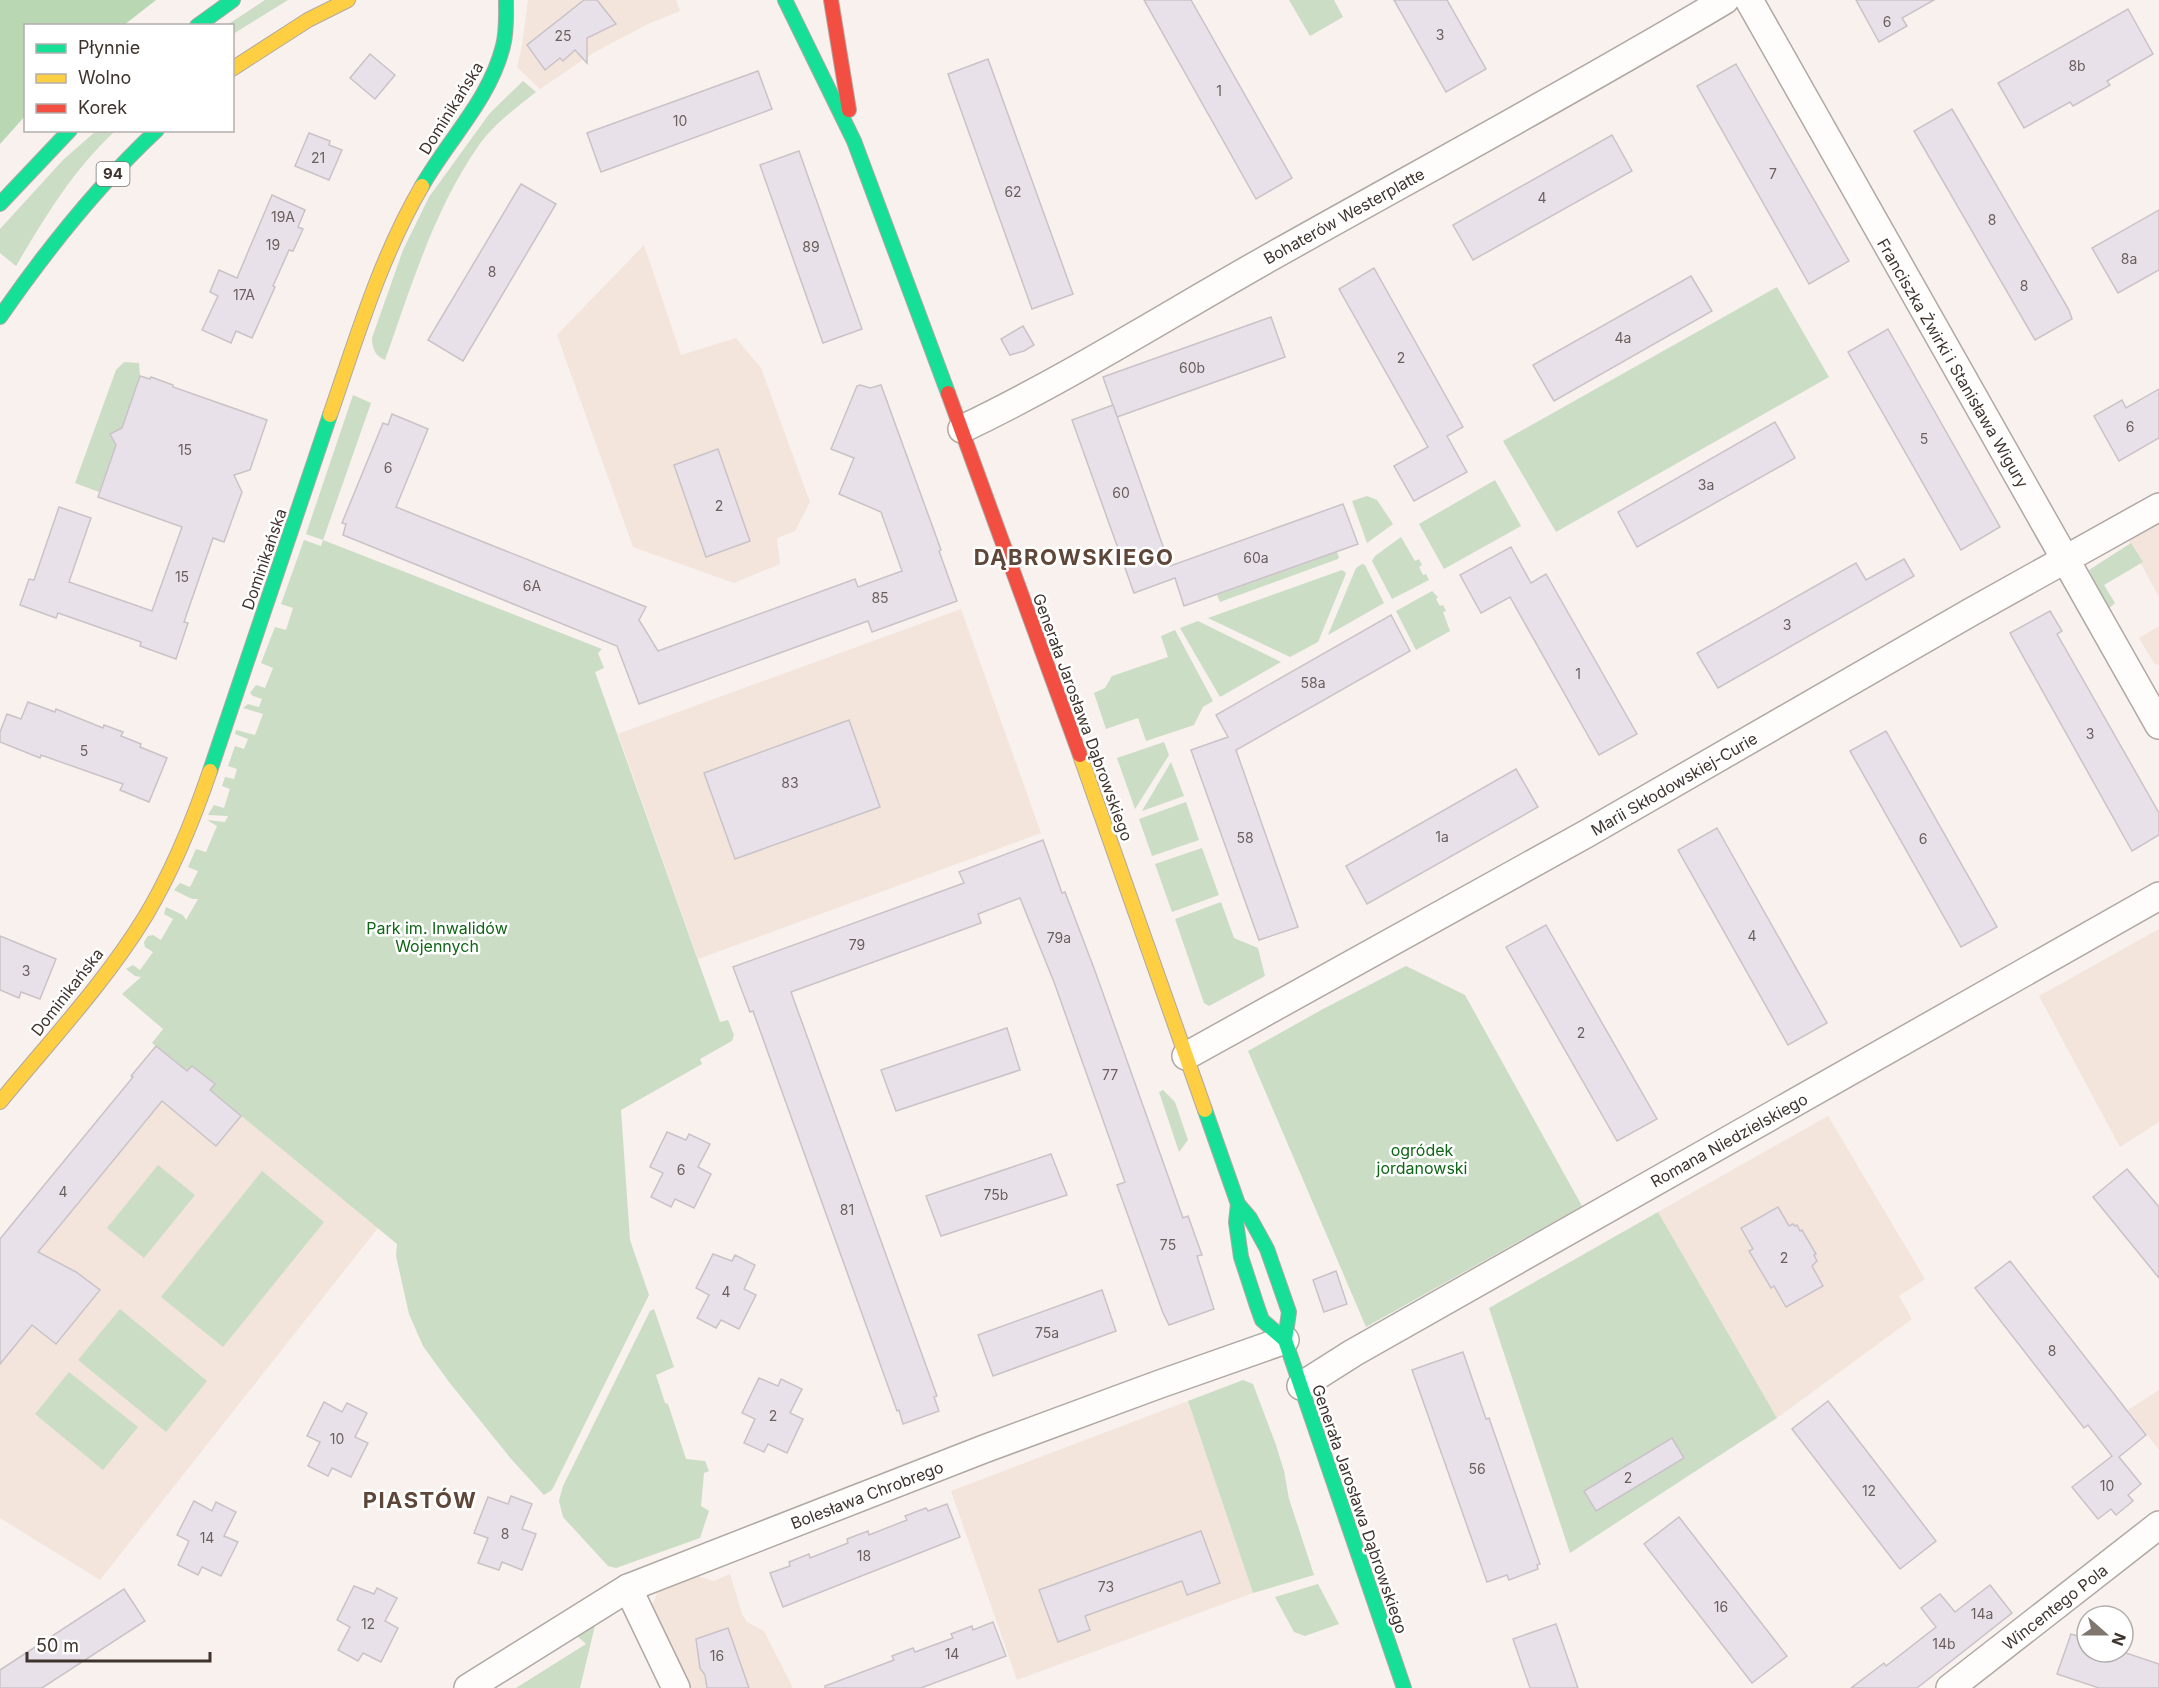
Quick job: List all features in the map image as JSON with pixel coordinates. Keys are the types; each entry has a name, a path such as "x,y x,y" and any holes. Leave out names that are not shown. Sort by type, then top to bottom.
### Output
{"main road":[{"path":"200,24 233,0"},
{"path":"234,68 308,20 348,0"},
{"name":"Dominikańska","path":"0,1102 82,1003 135,933 181,848 202,794 375,284 409,208 435,164 483,95 494,74 507,32 506,0"},
{"name":"Generała Jarosława Dąbrowskiego","path":"785,0 854,141 962,429 1238,1204 1250,1218 1267,1249 1289,1311 1285,1340 1404,1688"},
{"name":"Generała Jarosława Dąbrowskiego","path":"831,0 854,141"},
{"path":"0,204 68,132"},
{"name":"94","path":"0,317 24,281 72,219 155,132"},
{"name":"Generała Jarosława Dąbrowskiego","path":"1238,1204 1236,1222 1241,1257 1257,1306 1262,1320 1285,1340"}],"street":[{"name":"Bohaterów Westerplatte","path":"962,429 1006,408 1111,350 1725,0"},
{"name":"Franciszka Żwirki i Stanisława Wigury","path":"1749,0 2159,725"},
{"name":"Marii Skłodowskiej-Curie","path":"1186,1056 1586,834 2159,507"},
{"name":"Romana Niedzielskiego","path":"1301,1386 1353,1353 2159,896"},
{"name":"Bolesława Chrobrego","path":"468,1688 628,1588 984,1449 1285,1340"},
{"name":"Wincentego Pola","path":"1950,1688 2159,1525"},
{"path":"628,1588 676,1688"}],"shaded area":[{"path":"528,0 676,0 680,11 648,24 593,53 540,89 517,67"},
{"path":"644,245 681,355 736,338 761,368 810,502 795,531 777,538 780,564 734,583 633,547 557,335"},
{"path":"2159,520 2159,597 2127,538"},
{"path":"961,609 1041,833 698,959 618,734"},
{"path":"2159,626 2159,665 2154,663 2139,638"},
{"path":"2159,929 2159,1122 2120,1147 2039,996"},
{"path":"156,1046 187,1071 215,1084 210,1090 378,1228 100,1580 0,1518 0,1239 120,1095 132,1079 131,1076"},
{"path":"1828,1116 1925,1279 1899,1296 1912,1319 1777,1418 1658,1212"},
{"path":"2159,1390 2159,1450 2128,1410"},
{"path":"1188,1401 1253,1593 1017,1680 951,1491"},
{"path":"730,1574 742,1614 747,1622 764,1631 793,1688 686,1688 654,1619 653,1604 657,1593 670,1583 684,1578 697,1576 714,1581"}],"green space":[{"path":"0,0 156,0 125,24 24,24 24,117 0,144"},
{"path":"265,0 288,0 234,33 234,24 229,24"},
{"path":"1289,0 1334,0 1343,17 1310,36"},
{"path":"523,81 536,92 491,130 463,170 436,222 385,360 375,351 372,338 403,250 429,197 490,113"},
{"path":"95,132 114,132 73,178 16,266 0,253 0,229 63,160"},
{"path":"1777,287 1829,377 1556,532 1503,441"},
{"path":"124,362 139,363 140,376 122,428 114,432 112,439 116,445 99,492 75,483 116,370"},
{"path":"353,395 371,403 323,540 306,534"},
{"path":"1495,480 1521,526 1444,569 1419,524"},
{"path":"1367,496 1377,500 1393,524 1367,543 1352,501"},
{"path":"1401,537 1415,561 1419,559 1422,565 1419,567 1429,580 1392,599 1372,561 1375,556"},
{"name":"Park im. Inwalidów Wojennych","path":"304,540 321,546 323,540 602,649 598,653 604,668 595,672 720,1022 728,1020 734,1035 732,1041 700,1059 702,1064 621,1110 630,1240 649,1295 552,1490 544,1495 512,1460 423,1346 409,1314 396,1256 397,1244 210,1090 214,1084 187,1071 152,1043 163,1029 122,994 141,977 135,976 126,969 133,965 140,970 153,952 145,947 144,942 148,936 153,935 161,940 173,919 164,914 166,907 183,915 186,920 198,899 192,899 174,890 180,883 190,887 198,871 188,867 196,849 206,852 217,826 207,820 225,822 228,816 208,815 214,805 224,808 230,789 222,786 225,777 234,779 237,769 228,766 235,746 244,749 248,739 235,734 236,730 255,735 263,714 243,708 248,704 259,707 262,699 250,693 256,685 265,688 273,668 261,663 275,627 286,630 293,608 281,604"},
{"path":"2131,543 2143,562 2104,585 2115,603 2108,609 2089,570"},
{"path":"1337,552 1338,559 1220,602 1217,595"},
{"path":"1362,564 1365,565 1384,603 1328,635 1356,568"},
{"path":"1342,570 1346,573 1318,642 1290,657 1208,618"},
{"path":"1432,591 1438,597 1436,599 1440,606 1443,605 1446,611 1443,612 1450,631 1416,650 1396,611"},
{"path":"1198,621 1281,662 1220,697 1180,628"},
{"path":"1175,630 1213,701 1203,707 1194,725 1146,741 1138,718 1106,729 1094,693 1105,688 1112,676 1168,657 1161,636"},
{"path":"1164,742 1169,755 1135,809 1117,758"},
{"path":"1171,762 1184,796 1142,811"},
{"path":"1186,802 1199,840 1152,856 1139,819"},
{"path":"1202,848 1219,895 1172,912 1155,864"},
{"path":"1221,902 1234,938 1258,948 1265,976 1209,1006 1204,1003 1175,919"},
{"name":"ogródek jordanowski","path":"1406,966 1465,995 1582,1206 1366,1327 1248,1051"},
{"path":"1163,1090 1175,1102 1188,1140 1179,1152 1159,1092"},
{"path":"158,1165 195,1195 144,1258 107,1228"},
{"path":"262,1171 324,1222 223,1347 161,1297"},
{"path":"1658,1212 1777,1418 1570,1553 1489,1308"},
{"path":"120,1309 207,1381 166,1432 78,1360"},
{"path":"654,1309 674,1367 656,1375 686,1459 705,1461 709,1471 704,1473 701,1506 709,1511 700,1538 616,1568 608,1566 563,1517 559,1501 563,1486 650,1311"},
{"path":"69,1372 138,1427 103,1470 35,1414"},
{"path":"1243,1380 1253,1384 1276,1445 1289,1499 1314,1575 1253,1593 1188,1401"},
{"path":"1318,1584 1339,1624 1305,1636 1294,1632 1275,1597"},
{"path":"597,1617 580,1688 516,1688 586,1644 574,1633"}],"building":[{"path":"584,0 597,0 616,24 587,38 587,63 575,50 563,61 560,58 545,70 527,45"},
{"path":"1144,0 1191,0 1292,178 1256,199"},
{"path":"1394,0 1447,0 1486,69 1446,92"},
{"path":"1856,0 1934,0 1902,18 1907,26 1879,42"},
{"path":"2128,9 2153,54 2107,81 2110,85 2073,106 2070,102 2024,128 1998,83"},
{"path":"370,54 395,75 375,99 350,78"},
{"path":"988,59 1073,294 1032,309 948,74"},
{"path":"1736,64 1849,261 1809,284 1697,86"},
{"path":"758,71 772,109 601,172 587,133"},
{"path":"1952,109 2069,310 2072,319 2035,340 1914,131"},
{"path":"309,133 330,141 329,145 342,150 329,180 295,166"},
{"path":"1612,135 1632,171 1473,260 1453,225"},
{"path":"799,151 862,329 823,343 760,165"},
{"path":"521,184 556,204 463,361 428,340"},
{"path":"272,195 305,210 298,227 303,229 293,251 289,250 252,338 236,331 231,343 202,330 218,296 210,292 219,270 237,278"},
{"path":"2159,210 2159,270 2118,293 2092,248"},
{"path":"1374,268 1463,427 1447,436 1467,472 1414,501 1394,466 1428,447 1339,289"},
{"path":"1691,276 1712,311 1554,401 1533,365"},
{"path":"1271,317 1285,357 1117,417 1103,377"},
{"path":"1023,326 1034,345 1010,355 1001,339"},
{"path":"1888,329 2000,527 1961,550 1848,352"},
{"path":"140,376 150,379 151,377 267,420 250,470 234,475 242,492 224,542 213,538 184,622 188,623 176,659 140,646 141,642 58,613 56,618 20,605 29,579 34,580 59,507 91,518 69,582 152,611 182,527 98,497 116,445 110,434 122,428"},
{"path":"881,385 941,550 939,551 957,601 872,632 868,621 639,704 617,646 343,535 346,524 342,523 383,423 388,425 392,414 428,429 396,507 646,607 639,620 658,651 855,579 858,587 902,571 881,512 839,494 854,458 831,449 857,386 870,388"},
{"path":"2159,389 2159,438 2119,461 2094,416 2122,400 2126,408"},
{"path":"1113,405 1170,566 1343,504 1358,544 1184,606 1175,578 1134,593 1072,420"},
{"path":"1775,422 1795,458 1637,547 1618,512"},
{"path":"718,449 750,541 706,557 674,465"},
{"path":"1511,547 1531,583 1546,574 1637,734 1599,755 1510,597 1481,613 1460,575"},
{"path":"1904,559 1914,576 1718,688 1697,653 1856,563 1866,580"},
{"path":"2050,611 2062,631 2057,634 2159,813 2159,835 2132,851 2010,633"},
{"path":"1391,615 1410,651 1236,750 1298,927 1259,940 1191,750 1228,737 1216,715"},
{"path":"28,702 55,712 56,709 103,728 104,725 123,732 121,736 167,758 149,802 120,790 123,784 41,755 40,758 0,742 0,732 7,714 21,719"},
{"path":"849,720 880,807 735,859 704,773"},
{"path":"1886,731 1997,927 1961,947 1850,751"},
{"path":"1516,769 1538,807 1367,904 1346,866"},
{"path":"1717,828 1827,1023 1788,1045 1678,850"},
{"path":"1043,840 1062,893 1065,892 1095,971 1183,1218 1188,1216 1202,1255 1197,1256 1214,1309 1169,1325 1163,1313 1117,1185 1125,1182 1054,982 1020,898 978,914 981,923 791,992 937,1396 934,1397 939,1411 903,1424 753,1011 750,1012 733,967 964,883 959,872"},
{"path":"1546,925 1657,1119 1617,1141 1506,947"},
{"path":"0,936 56,959 40,999 21,992 19,998 0,990"},
{"path":"1007,1028 1020,1070 896,1111 881,1070"},
{"path":"156,1046 187,1071 192,1066 215,1084 210,1090 241,1116 216,1146 162,1101 38,1252 76,1272 100,1290 56,1344 32,1325 0,1364 0,1239"},
{"path":"667,1132 686,1140 689,1134 710,1144 698,1167 711,1174 694,1208 675,1199 671,1207 651,1197 663,1173 650,1167"},
{"path":"1051,1154 1067,1195 941,1236 926,1196"},
{"path":"2127,1169 2159,1207 2159,1278 2093,1197"},
{"path":"1778,1207 1789,1226 1797,1225 1800,1231 1802,1230 1816,1254 1814,1255 1817,1261 1812,1266 1823,1286 1786,1307 1774,1286 1771,1288 1749,1251 1753,1249 1741,1228"},
{"path":"713,1254 732,1261 735,1255 755,1265 744,1289 756,1295 739,1329 721,1320 716,1328 697,1318 709,1295 696,1288"},
{"path":"2010,1261 2146,1435 2119,1457 2141,1484 2128,1495 2133,1501 2116,1515 2111,1509 2098,1519 2072,1487 2112,1456 2088,1425 2084,1428 1975,1288"},
{"path":"1336,1271 1347,1304 1324,1312 1313,1280"},
{"path":"1102,1290 1116,1331 993,1376 978,1335"},
{"path":"1463,1352 1486,1419 1489,1418 1540,1564 1537,1565 1538,1569 1509,1580 1507,1575 1487,1582 1412,1370"},
{"path":"759,1378 778,1386 781,1379 802,1389 790,1413 803,1419 787,1453 768,1444 764,1452 744,1443 755,1419 742,1413"},
{"path":"1828,1401 1936,1541 1900,1569 1792,1429"},
{"path":"324,1402 342,1412 347,1403 367,1413 355,1437 368,1443 351,1477 332,1468 328,1476 308,1466 320,1442 307,1436"},
{"path":"1672,1438 1684,1458 1596,1511 1584,1491"},
{"path":"511,1496 532,1504 522,1529 536,1534 522,1570 502,1562 499,1570 478,1563 488,1538 474,1533 488,1497 508,1504"},
{"path":"194,1501 212,1511 216,1502 236,1512 224,1536 238,1542 221,1576 202,1567 198,1575 178,1565 189,1541 177,1535"},
{"path":"947,1504 960,1537 783,1607 770,1573 790,1566 789,1562 809,1554 810,1558 848,1543 847,1539 868,1531 869,1535 907,1520 905,1516 926,1508 928,1511"},
{"path":"1679,1517 1787,1656 1752,1683 1644,1544"},
{"path":"1201,1531 1220,1583 1187,1595 1182,1581 1085,1616 1090,1630 1058,1642 1039,1590"},
{"path":"1990,1585 2012,1613 1917,1688 1851,1688 1884,1663 1886,1666 1936,1627 1921,1608 1940,1594 1955,1612"},
{"path":"354,1586 374,1594 377,1588 397,1598 385,1621 398,1628 381,1662 363,1653 358,1661 338,1650 350,1627 337,1620"},
{"path":"124,1589 145,1621 42,1688 0,1688 0,1670"},
{"path":"993,1622 1006,1656 921,1688 825,1688 825,1686 894,1660 892,1656 913,1648 915,1652 953,1638 951,1634 972,1626 973,1630"},
{"path":"1556,1624 1578,1688 1530,1688 1513,1639"},
{"path":"728,1628 749,1688 707,1688 705,1675 700,1668 696,1639"},
{"path":"2071,1634 2075,1635 2075,1664 2135,1664 2135,1656 2159,1664 2159,1688 2099,1688 2057,1674"}],"traffic: fast":[{"path":"200,24 233,0"},
{"path":"422,186 489,84 503,46 506,0"},
{"path":"785,0 854,141 948,393"},
{"path":"0,204 68,132"},
{"path":"0,317 36,267 93,196 155,132"},
{"path":"210,771 330,415"},
{"path":"1205,1110 1238,1204 1250,1218 1267,1249 1289,1312 1285,1340 1404,1688"},
{"path":"1238,1204 1236,1222 1241,1257 1257,1306 1262,1320 1285,1340"}],"traffic: slow":[{"path":"234,68 308,20 348,0"},
{"path":"330,415 382,270 407,213 422,186"},
{"path":"1080,755 1205,1110"},
{"path":"0,1102 76,1012 112,966 145,917 181,846 210,771"}],"traffic: jam":[{"path":"831,0 849,110"},
{"path":"948,393 1080,755"}],"district":[{"name":"DĄBROWSKIEGO","path":"1074,557"},
{"name":"PIASTÓW","path":"420,1500"}]}
